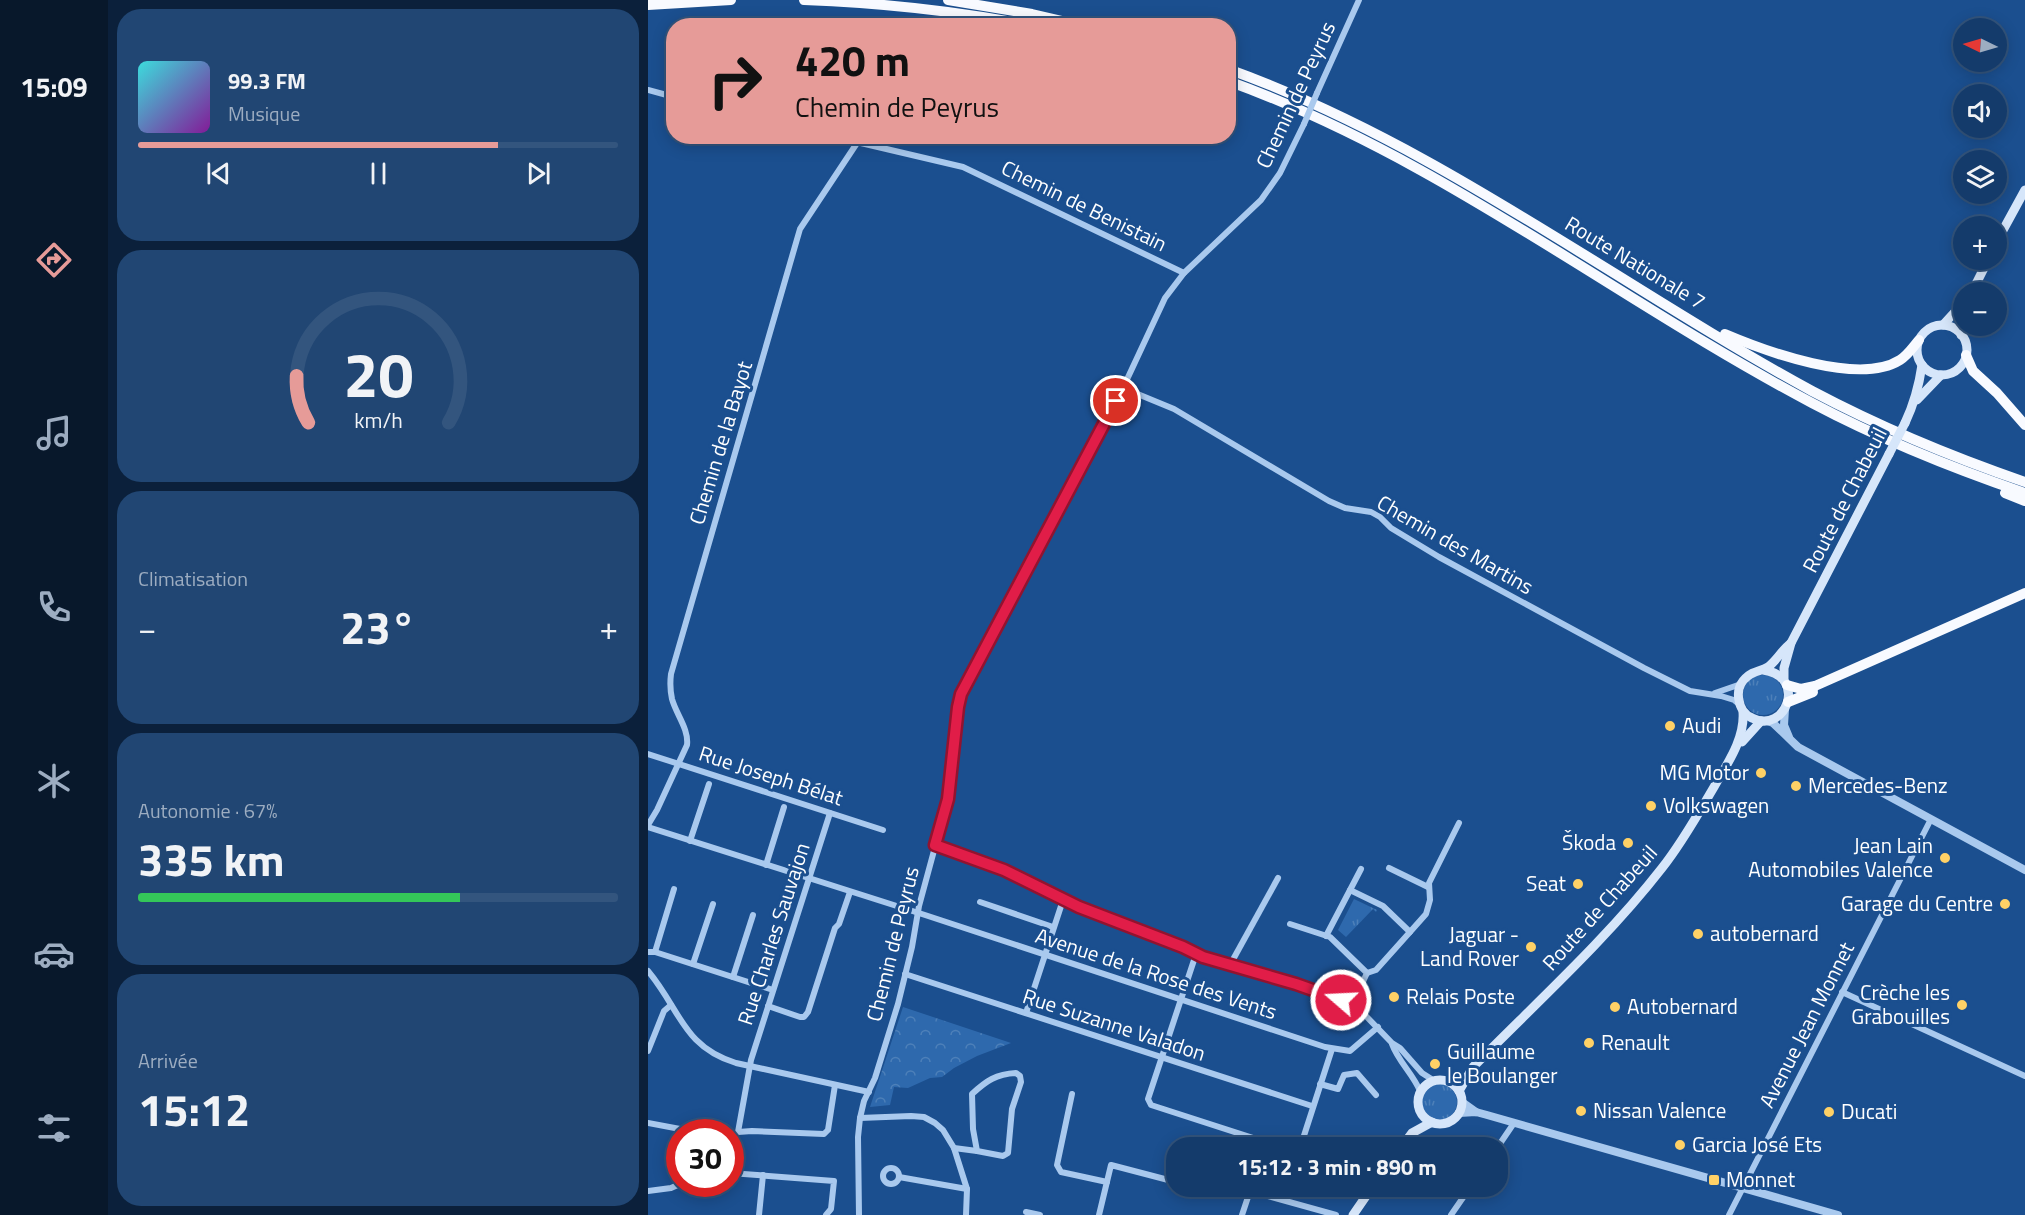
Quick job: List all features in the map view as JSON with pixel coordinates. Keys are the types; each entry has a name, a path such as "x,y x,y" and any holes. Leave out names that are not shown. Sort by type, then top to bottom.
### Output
{"highway":[{"path":"648,5 730,0"},
{"path":"804,0 888,4 988,18"},
{"path":"948,0 1049,18"},
{"name":"Route Nationale 7","path":"1236,72 1332,112 1406,148 1783,375 1846,408 1923,443 2025,482"},
{"name":"Route Nationale 7","path":"1236,84 1329,122 1401,158 1741,363 1812,403 1914,452 2025,492"},
{"path":"1689,319 1788,358 1809,363 1856,368 1877,369 1896,362 1906,356 1919,340"},
{"path":"1966,355 1972,371 1997,393 2025,425"},
{"path":"1994,482 2003,491 2025,501"},
{"path":"1785,683 1801,689 1815,686 2025,593"},
{"path":"1786,706 2025,599"}],"main road":[{"path":"2007,223 2025,190"},
{"path":"1943,325 1953,314"},
{"path":"1941,375 1930,372 1922,365 1917,353 1919,340 1928,328 1943,325 1953,328"},
{"path":"1913,405 1930,384 1941,375 1957,369 1966,355 1962,336"},
{"path":"1913,405 1922,365"},
{"name":"Route de Chabeuil","path":"1791,643 1913,405"},
{"path":"1764,721 1749,716 1742,708 1738,698 1741,684 1750,674 1772,664 1791,643"},
{"path":"1732,756 1749,732 1764,721 1779,716 1786,706 1789,693 1785,683 1784,668 1791,643"},
{"path":"1762,670 1771,671 1785,683"},
{"path":"1732,756 1742,733 1742,708"},
{"name":"Route de Chabeuil","path":"1449,1081 1473,1067 1567,974 1634,903 1664,866 1694,821 1732,756"},
{"name":"Route de Chabeuil","path":"1459,1091 1473,1067"},
{"path":"1409,1137 1419,1111 1420,1091 1423,1086 1433,1080 1449,1081 1459,1091 1462,1102 1458,1113 1447,1123 1427,1120 1419,1111"},
{"path":"1412,1133 1432,1122"},
{"path":"1353,1215 1365,1197"}],"street":[{"name":"Chemin de Peyrus","path":"859,1215 857,1146 860,1118 864,1101 875,1078 905,974 918,913 948,799 961,694 1123,388 1165,298 1184,273 1261,200 1280,173 1359,0"},
{"path":"648,90 666,95"},
{"name":"Chemin de la Bayot","path":"648,826 680,764 688,741 672,700 671,674 800,228 856,144"},
{"name":"Chemin de Benistain","path":"861,144 963,167 1184,273"},
{"name":"Chemin des Martins","path":"1123,388 1174,409 1329,501 1345,508 1371,512 1391,528 1439,557 1644,668 1690,691 1728,698 1742,708"},
{"path":"1709,694 1741,684"},
{"path":"1786,706 1784,725 1792,744"},
{"path":"1764,721 1773,723 1792,744 2025,870"},
{"name":"Rue Joseph Bélat","path":"648,754 884,830"},
{"path":"690,841 709,784"},
{"path":"766,865 784,807"},
{"name":"Rue Charles Sauvajon","path":"740,1119 749,1065 830,813"},
{"name":"Avenue Jean Monnet","path":"1729,1215 1931,819"},
{"path":"1352,1005 1367,973 1376,970 1426,914 1430,900 1428,887 1459,823"},
{"name":"Avenue de la Rose des Vents","path":"648,826 1332,1048 1352,1050 1378,1027"},
{"path":"935,845 1004,870 1063,900 1196,954 1296,984 1352,1005 1400,1048 1422,1073 1433,1080"},
{"path":"1389,868 1428,887"},
{"path":"1326,936 1362,869"},
{"path":"1230,965 1278,878"},
{"path":"674,889 651,952 773,990"},
{"path":"1350,890 1383,906 1410,932"},
{"path":"768,1006 800,1017 804,1017 808,1012 835,928 839,924 850,892"},
{"path":"1026,1013 1063,900"},
{"path":"980,902 1053,927"},
{"path":"693,964 713,904"},
{"path":"733,977 753,915"},
{"path":"1290,924 1330,937 1367,973"},
{"path":"1196,954 1148,1099 1151,1105 1250,1137"},
{"path":"648,971 701,1046 716,1055 749,1065 868,1092"},
{"name":"Rue Suzanne Valadon","path":"905,974 1312,1106"},
{"path":"1842,992 2025,1076"},
{"path":"648,1051 664,1011 671,1005"},
{"path":"1392,1043 1395,1052 1412,1075 1420,1091"},
{"path":"1303,1137 1332,1048"},
{"path":"954,1148 1003,1156 1008,1153 1012,1109 1021,1082 1020,1076 1016,1073 986,1081 972,1094 973,1129 977,1151"},
{"path":"1336,1098 1344,1076 1357,1073 1376,1095"},
{"path":"1320,1084 1338,1089"},
{"path":"744,1132 824,1134 828,1131 835,1085"},
{"path":"1072,1094 1057,1165 1061,1172 1107,1182"},
{"path":"1462,1102 1476,1112"},
{"path":"1458,1113 1476,1112 1838,1215"},
{"path":"860,1118 911,1116 924,1118 944,1130 954,1148 968,1189 966,1215"},
{"path":"648,1123 666,1126"},
{"path":"1504,1137 1514,1123"},
{"path":"1099,1215 1111,1165 1166,1179"},
{"path":"744,1174 834,1181 831,1209 826,1215"},
{"path":"759,1215 763,1175"},
{"path":"898,1177 968,1189"},
{"path":"648,1191 666,1188"},
{"path":"1242,1215 1250,1191 1336,1215"},
{"path":"1451,1215 1463,1197"},
{"path":"1026,1212 1040,1215"}],"green space":[{"path":"1763,675 1777,681 1783,695 1777,709 1763,715 1749,709 1743,695 1749,681"},
{"path":"1354,899 1377,910 1376,912 1373,909 1346,937 1338,930"},
{"path":"903,1007 1011,1043 977,1056 942,1077 930,1078 908,1088 894,1087 890,1105 870,1107"},
{"path":"1439,1084 1452,1089 1457,1102 1452,1115 1439,1120 1426,1115 1421,1102 1426,1089"}],"place":[{"name":"Audi","path":"1670,726"},
{"name":"MG Motor","path":"1761,773"},
{"name":"Mercedes-Benz","path":"1796,786"},
{"name":"Volkswagen","path":"1651,806"},
{"name":"Škoda","path":"1628,843"},
{"name":"Jean Lain Automobiles Valence","path":"1945,858"},
{"name":"Seat","path":"1578,884"},
{"name":"Garage du Centre","path":"2005,904"},
{"name":"autobernard","path":"1698,934"},
{"name":"Jaguar - Land Rover","path":"1531,947"},
{"name":"Relais Poste","path":"1394,997"},
{"name":"Crèche les Grabouilles","path":"1962,1005"},
{"name":"Autobernard","path":"1615,1007"},
{"name":"Renault","path":"1589,1043"},
{"name":"Guillaume le Boulanger","path":"1435,1064"},
{"name":"Nissan Valence","path":"1581,1111"},
{"name":"Ducati","path":"1829,1112"},
{"name":"Garcia José Ets","path":"1680,1145"},
{"name":"Monnet","path":"1714,1180"}],"route":[{"path":"1116,401 961,694 948,799 935,845 1004,870 1095,914 1183,947 1203,957 1296,984 1341,1000"}]}
